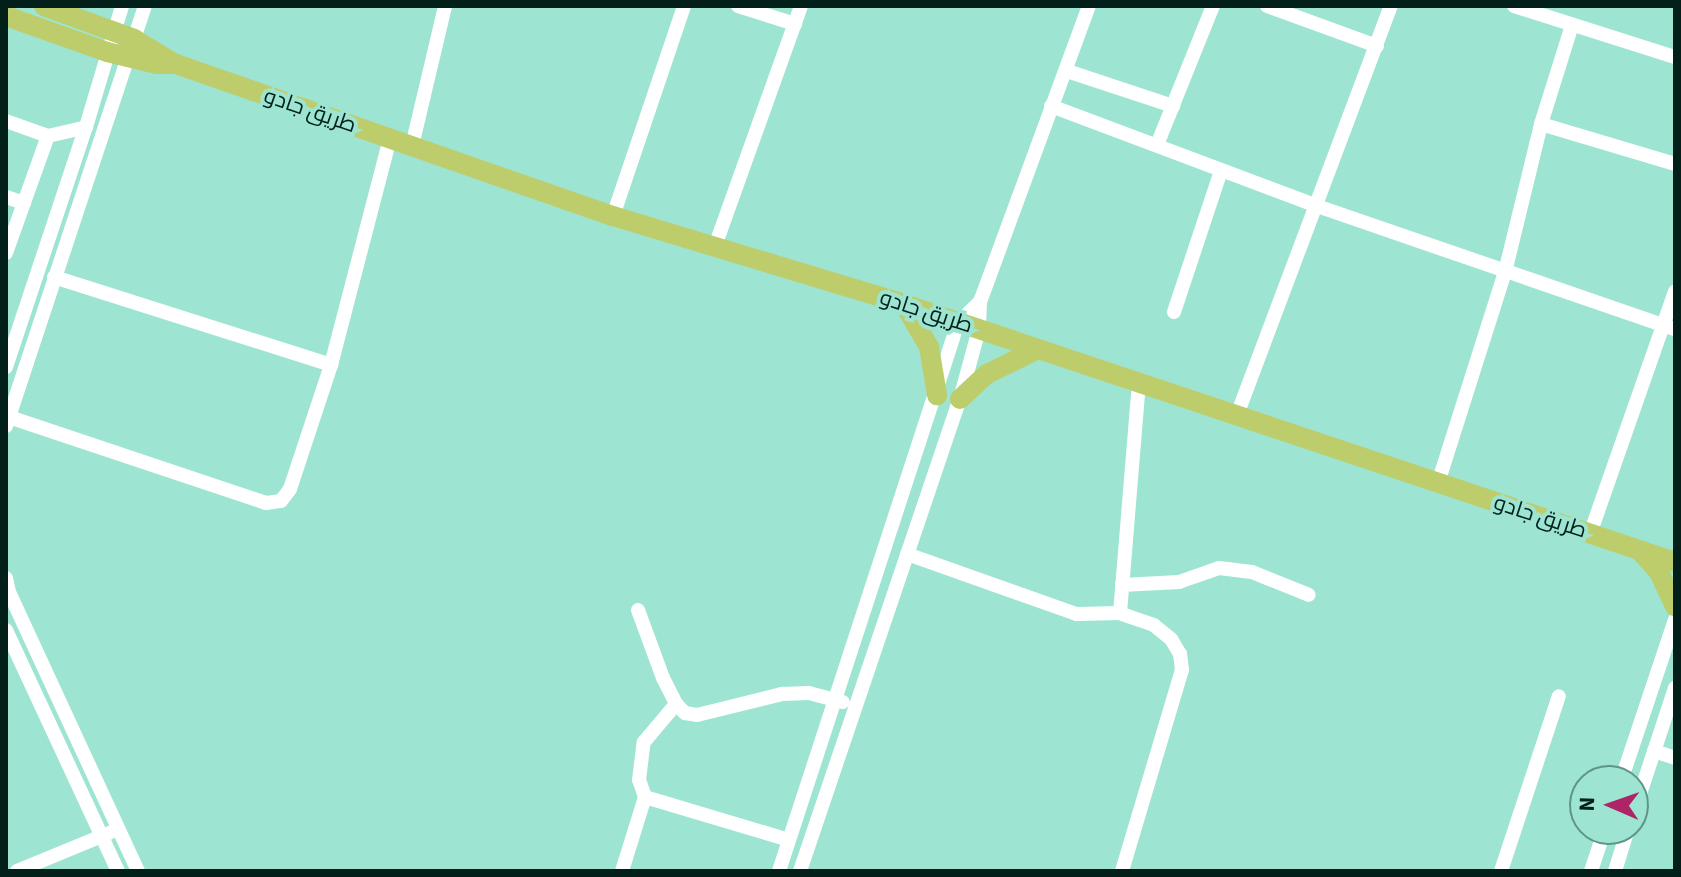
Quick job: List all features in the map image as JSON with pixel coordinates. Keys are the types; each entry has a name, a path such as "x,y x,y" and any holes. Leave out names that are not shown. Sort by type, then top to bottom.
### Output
{"highway":[{"name":"طريق جادو","path":"44,6 113,31 131,48 613,216 904,304 1675,562"},
{"name":"طريق جادو","path":"6,16 107,52 131,48"},
{"path":"904,304 929,347 937,395"},
{"path":"960,399 987,374 1036,350"},
{"path":"1638,549 1659,572 1675,607"}],"street":[{"path":"6,367 86,127 122,6"},
{"path":"145,6 7,422 266,503 281,501 290,489 331,365 390,138"},
{"path":"412,146 445,6"},
{"path":"613,216 684,6"},
{"path":"738,6 795,24"},
{"path":"714,249 801,6"},
{"path":"800,871 960,399 979,329 980,302 1089,6"},
{"path":"1157,145 1213,6"},
{"path":"1267,6 1377,46"},
{"path":"1237,415 1391,6"},
{"path":"1514,6 1675,57"},
{"path":"1438,483 1506,268 1541,124 1572,25"},
{"path":"1067,71 1173,106"},
{"path":"1051,106 1317,206 1506,268 1670,327"},
{"path":"6,121 48,136 86,127"},
{"path":"1541,124 1675,164"},
{"path":"6,253 9,234 24,203 48,136"},
{"path":"1174,312 1221,171"},
{"path":"6,197 24,203"},
{"path":"54,277 331,365"},
{"path":"1590,534 1670,327 1675,291"},
{"path":"779,871 958,323 980,302"},
{"path":"1120,613 1139,383"},
{"path":"907,554 1076,614 1120,613 1154,625 1171,639 1180,654 1182,670 1122,871"},
{"path":"1122,585 1179,582 1219,568 1252,572 1309,595"},
{"path":"6,578 9,592 138,871"},
{"path":"638,610 676,704 685,713 697,715 782,694 809,693 855,706"},
{"path":"1626,765 1675,620"},
{"path":"6,630 118,871"},
{"path":"1649,766 1675,688"},
{"path":"1501,871 1559,696"},
{"path":"622,871 645,797 639,780 644,742 676,704"},
{"path":"1654,751 1675,758"},
{"path":"645,797 789,840"},
{"path":"17,871 119,829"},
{"path":"1591,871 1600,845"},
{"path":"1615,871 1623,845"}]}
